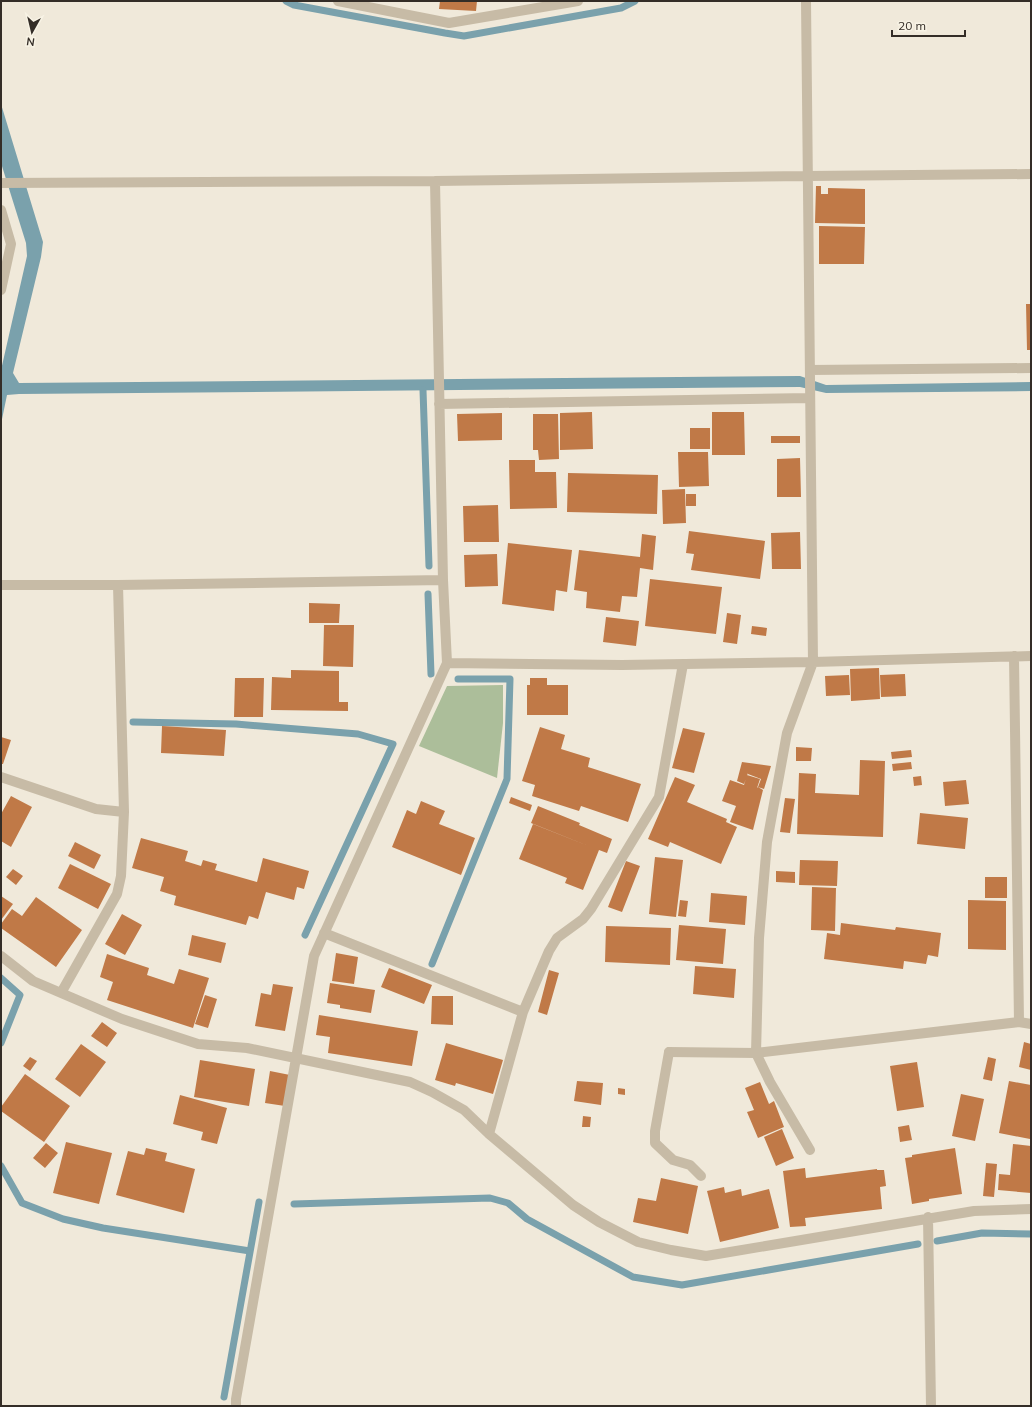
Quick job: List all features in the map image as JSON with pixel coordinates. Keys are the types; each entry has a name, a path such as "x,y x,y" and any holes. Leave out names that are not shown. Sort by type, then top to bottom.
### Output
{"street":[{"path":"338,1 449,23 578,1"},
{"path":"806,1 813,662 787,733 767,842 759,938 756,1053 770,1082 810,1150"},
{"path":"2,183 436,181 1031,174"},
{"path":"236,1406 314,956 447,663 443,580 436,181"},
{"path":"1,210 11,244 1,290"},
{"path":"810,372 1031,368"},
{"path":"440,400 810,395"},
{"path":"1,585 118,585 443,580"},
{"path":"61,994 117,894 121,876 124,812 118,585"},
{"path":"1014,656 1019,1022"},
{"path":"447,663 683,664 1031,656"},
{"path":"489,1134 523,1012 548,951 557,938 583,919 591,909 659,797 683,664"},
{"path":"1,777 96,809 124,812"},
{"path":"324,933 523,1012"},
{"path":"1,956 33,981 61,994 122,1019 198,1044 247,1048 410,1082 432,1092 464,1110 489,1134 573,1205 599,1222 638,1242 706,1256 974,1210 1031,1209"},
{"path":"701,1176 690,1164 673,1160 655,1143 655,1132 669,1052 756,1053 1019,1022 1031,1024"},
{"path":"928,1218 931,1406"}],"green space":[{"path":"503,685 503,723 497,778 419,746 447,686"}],"water":[{"path":"1,104 43,242 41,257 13,373 19,383 800,376 826,385 1031,382 1031,391 826,393 800,387 19,394 7,395 1,424 1,370 27,256 26,243 1,163"}],"building":[{"path":"440,1 477,1 476,11 439,9"},
{"path":"816,186 821,186 821,194 828,194 828,188 865,189 865,224 815,223"},
{"path":"819,226 865,227 864,264 819,264"},
{"path":"1026,304 1031,304 1031,350 1027,350"},
{"path":"592,412 593,449 560,450 560,413"},
{"path":"712,412 744,412 745,455 712,455"},
{"path":"502,413 502,440 458,441 457,414"},
{"path":"533,414 558,414 559,459 539,460 538,450 533,450"},
{"path":"690,428 710,428 710,449 690,449"},
{"path":"771,436 800,436 800,443 771,443"},
{"path":"678,452 708,452 709,486 679,487"},
{"path":"800,458 801,497 777,497 777,459"},
{"path":"509,460 535,460 535,472 556,472 557,508 510,509"},
{"path":"568,473 658,475 657,514 567,512"},
{"path":"685,489 686,523 663,524 662,490"},
{"path":"686,494 696,494 696,506 686,506"},
{"path":"498,505 499,542 464,542 463,506"},
{"path":"689,531 765,541 760,579 691,570 694,554 686,553"},
{"path":"800,532 801,569 772,569 771,533"},
{"path":"642,534 656,536 653,570 640,568 637,597 622,596 620,612 586,608 587,592 574,590 579,550 640,557"},
{"path":"508,543 572,550 567,592 556,590 554,611 502,604"},
{"path":"497,554 498,586 465,587 464,555"},
{"path":"650,579 722,587 716,634 645,626"},
{"path":"309,603 340,604 339,623 309,623"},
{"path":"727,613 741,615 737,644 723,642"},
{"path":"606,617 639,621 636,646 603,642"},
{"path":"324,625 354,625 353,667 323,666"},
{"path":"752,626 767,628 766,636 751,634"},
{"path":"879,668 880,699 851,701 850,669"},
{"path":"291,670 339,671 339,702 348,702 348,711 271,710 272,677 291,678"},
{"path":"905,674 906,696 881,697 880,675"},
{"path":"849,675 850,695 826,696 825,676"},
{"path":"235,678 264,678 263,717 234,717"},
{"path":"530,678 547,678 547,685 568,685 568,715 527,715 527,685 530,685"},
{"path":"162,726 226,730 224,756 161,753"},
{"path":"540,727 565,735 561,749 590,758 588,767 641,784 628,822 581,806 579,811 532,796 535,785 522,781"},
{"path":"683,728 705,733 694,773 672,768"},
{"path":"1,737 11,740 3,764 1,764"},
{"path":"796,747 812,748 811,761 796,761"},
{"path":"911,750 912,757 892,759 891,752"},
{"path":"860,760 885,761 883,837 797,834 799,773 816,774 815,793 859,795"},
{"path":"742,762 771,766 764,789 758,787 761,779 748,773 744,784 737,781"},
{"path":"911,762 912,769 893,771 892,764"},
{"path":"747,775 760,779 757,788 758,787 763,790 753,830 730,822 736,806 722,801 730,780 744,785"},
{"path":"921,776 922,785 914,786 913,777"},
{"path":"675,777 695,785 687,802 727,819 726,822 737,827 721,864 670,842 668,847 648,839"},
{"path":"966,780 969,804 945,806 943,782"},
{"path":"11,796 32,807 11,847 1,841 1,814"},
{"path":"511,797 532,805 530,811 509,803"},
{"path":"785,798 795,799 790,833 780,832"},
{"path":"421,801 445,811 439,824 475,838 461,875 392,847 407,810 416,814"},
{"path":"538,806 580,823 579,825 612,839 607,853 599,850 583,890 565,883 567,878 519,859 533,824 591,847 531,823"},
{"path":"920,813 968,818 965,849 917,844"},
{"path":"141,838 188,851 185,861 201,866 203,860 217,864 215,870 257,882 263,858 309,871 304,889 297,887 294,900 266,892 258,919 249,916 246,925 174,905 176,896 160,891 164,877 132,868"},
{"path":"75,842 101,855 94,869 68,856"},
{"path":"655,857 683,860 676,917 649,914"},
{"path":"800,860 838,861 837,886 799,885"},
{"path":"626,861 640,866 622,912 608,907"},
{"path":"70,864 111,884 98,909 58,888"},
{"path":"13,869 23,876 16,885 6,877"},
{"path":"776,871 795,872 795,883 776,882"},
{"path":"985,877 1007,877 1007,898 985,898"},
{"path":"812,887 836,888 835,931 811,930"},
{"path":"711,893 747,896 745,925 709,922"},
{"path":"1,896 13,904 1,920"},
{"path":"36,897 82,930 56,967 1,928 1,924 12,909 22,916"},
{"path":"680,900 688,901 686,917 678,916"},
{"path":"968,900 1006,901 1006,950 968,949"},
{"path":"122,914 142,925 125,955 105,944"},
{"path":"841,923 895,930 896,927 941,933 938,957 928,955 926,964 904,961 903,969 824,959 827,933 840,935"},
{"path":"679,925 726,929 723,964 676,960"},
{"path":"606,926 671,928 670,965 605,962"},
{"path":"192,935 226,943 221,963 188,955"},
{"path":"336,953 358,957 354,984 332,981"},
{"path":"107,954 149,968 147,975 174,984 179,969 209,978 193,1028 107,1000 113,982 100,977"},
{"path":"695,966 736,969 734,998 693,994"},
{"path":"389,968 432,985 424,1004 381,987"},
{"path":"549,970 559,973 547,1015 538,1012"},
{"path":"330,983 375,990 371,1013 340,1008 340,1005 327,1003"},
{"path":"273,984 293,987 285,1031 255,1026 261,993 271,995"},
{"path":"205,995 217,999 208,1028 195,1024"},
{"path":"432,996 453,996 453,1025 431,1024"},
{"path":"319,1015 418,1031 412,1066 328,1053 330,1037 316,1035"},
{"path":"102,1022 117,1033 107,1047 91,1036"},
{"path":"1024,1042 1031,1044 1031,1070 1019,1067"},
{"path":"446,1043 503,1060 493,1094 456,1083 455,1086 435,1080"},
{"path":"81,1044 106,1062 80,1097 55,1079"},
{"path":"30,1057 37,1061 30,1071 23,1066"},
{"path":"988,1057 996,1059 992,1081 983,1079"},
{"path":"200,1060 255,1069 249,1106 194,1097"},
{"path":"917,1062 924,1107 897,1111 890,1066"},
{"path":"270,1071 290,1075 285,1106 265,1103"},
{"path":"25,1074 70,1106 44,1142 1,1111 1,1107"},
{"path":"577,1081 603,1083 601,1105 574,1101"},
{"path":"1009,1081 1031,1085 1030,1139 999,1133"},
{"path":"760,1082 769,1104 774,1101 784,1127 758,1138 747,1112 754,1110 745,1088"},
{"path":"618,1088 625,1089 625,1095 618,1094"},
{"path":"961,1094 984,1099 975,1141 952,1136"},
{"path":"180,1095 227,1108 217,1144 201,1140 203,1132 173,1124"},
{"path":"583,1116 591,1117 590,1127 582,1127"},
{"path":"909,1125 912,1140 900,1142 898,1127"},
{"path":"782,1129 794,1158 776,1166 764,1137"},
{"path":"66,1142 112,1153 99,1204 53,1193"},
{"path":"46,1143 58,1153 45,1168 33,1158"},
{"path":"1013,1144 1031,1146 1031,1193 998,1190 999,1174 1010,1175"},
{"path":"146,1148 167,1153 165,1161 195,1169 184,1213 116,1195 128,1151 144,1155"},
{"path":"955,1148 962,1194 929,1199 929,1201 912,1204 905,1158 912,1157 912,1155"},
{"path":"986,1163 997,1164 994,1197 983,1196"},
{"path":"805,1168 806,1178 877,1169 884,1170 886,1186 880,1187 882,1209 805,1218 806,1226 790,1227 783,1171"},
{"path":"661,1178 698,1186 688,1234 633,1222 638,1198 656,1201"},
{"path":"724,1187 725,1193 741,1189 742,1196 769,1189 779,1228 720,1242 707,1191"}],"waterway":[{"path":"286,1 294,5 464,36 621,8 635,1"},
{"path":"423,390 429,566"},
{"path":"428,594 431,674"},
{"path":"432,964 507,779 510,679 458,679"},
{"path":"133,722 236,724 358,734 393,744 305,935"},
{"path":"1,978 20,995 1,1043"},
{"path":"1,1166 22,1203 63,1219 103,1228 250,1251"},
{"path":"294,1204 490,1198 508,1203 527,1219 633,1277 682,1285 918,1244"},
{"path":"224,1397 259,1202"},
{"path":"937,1241 982,1233 1031,1234"}]}
